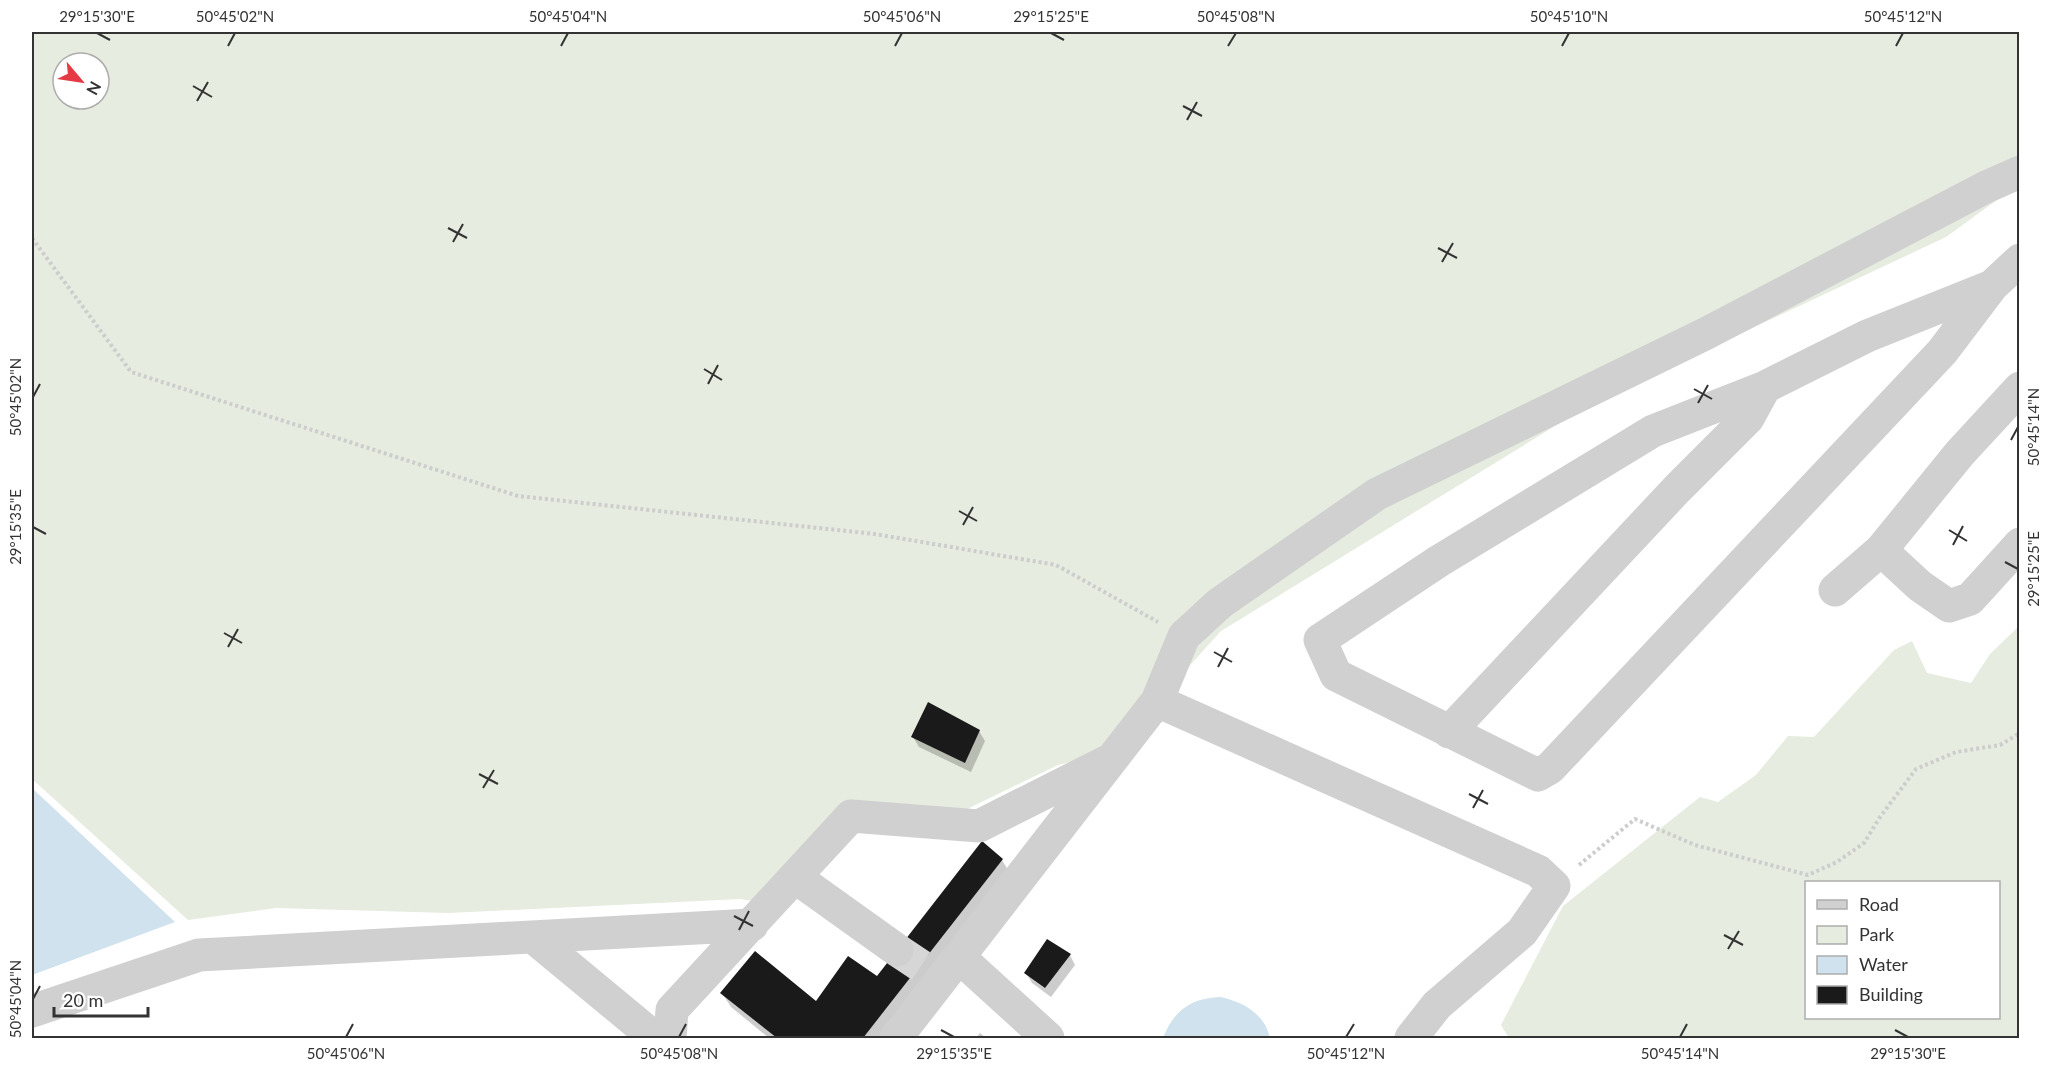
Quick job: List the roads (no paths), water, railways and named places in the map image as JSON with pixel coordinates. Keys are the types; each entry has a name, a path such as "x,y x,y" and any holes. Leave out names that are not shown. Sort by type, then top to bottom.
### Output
{"lane":[{"path":"896,1038 929,963 1113,759 1157,701 1184,636 1220,603 1377,494 1705,334 1986,187 2019,172"},
{"path":"1992,286 1867,336 1765,387 1653,431 1438,561 1320,640 1336,675 1538,775 1550,768 1942,352 1992,286 2019,260"},
{"path":"1449,732 1677,489 1748,418 1765,387"},
{"path":"1835,590 1881,550 1960,453 2019,388"},
{"path":"1881,550 1920,586 1948,606 1970,599 2019,544"},
{"path":"1157,701 1538,871 1554,886 1521,932 1437,1005 1411,1038"},
{"path":"670,1038 672,1010 850,816 980,826 1113,759"},
{"path":"795,877 1048,1038"},
{"path":"32,1011 199,955 752,925"},
{"path":"533,938 655,1038"}],"water":[{"path":"32,788 175,922 32,975"},
{"path":"1221,997 1252,1010 1263,1022 1270,1038 1163,1038 1172,1020 1185,1007 1201,1000"}],"tunnel":[{"path":"897,950 921,966"}]}
